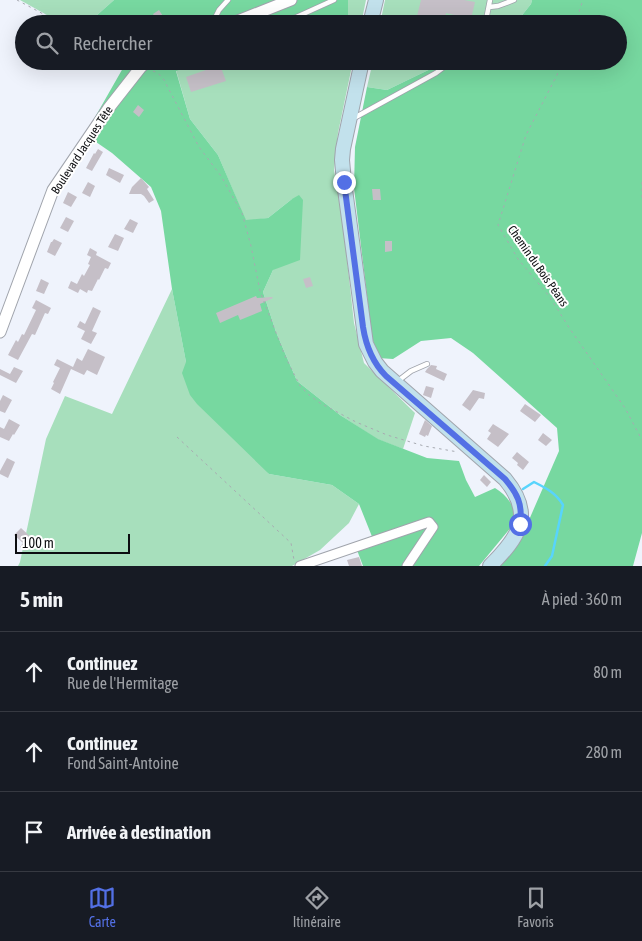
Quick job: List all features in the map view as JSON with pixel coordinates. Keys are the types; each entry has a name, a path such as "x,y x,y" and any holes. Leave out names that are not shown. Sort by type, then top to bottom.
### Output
{"main road":[{"path":"372,15 376,0"},
{"path":"360,70 343,149 343,169 366,344 378,367 505,479 517,496 520,503 521,517 515,537 505,551 490,566"}],"street":[{"path":"253,15 291,0"},
{"name":"Boulevard Jacques Tête","path":"0,332 53,190 108,109 140,70"},
{"path":"300,566 429,522 433,527 406,566"}],"lane":[{"path":"216,15 228,0"},
{"path":"301,15 334,0"},
{"path":"487,15 490,0"},
{"path":"489,7 514,0"},
{"path":"349,120 440,70"},
{"path":"396,384 410,371 427,364"}],"path":[{"path":"17,0 45,15"},
{"path":"578,15 583,0"},
{"path":"154,70 164,80 199,147 221,176 242,213 252,246 260,291 285,356 300,386 320,403 356,422 387,435 446,451 474,451"},
{"name":"Chemin du Bois Péans","path":"559,70 526,135 498,225 518,259 549,296 625,408 642,440"},
{"path":"642,182 642,201"},
{"path":"177,437 291,543 295,566"}],"green space":[{"path":"20,0 114,0 97,15 47,15"},
{"path":"114,0 348,0 348,15 97,15"},
{"path":"348,0 366,0 363,15 347,15"},
{"path":"385,0 532,0 522,15 382,15"},
{"path":"532,0 642,0 642,533 633,566 495,566 522,536 559,451 557,428 473,353 451,338 421,341 393,359 378,358 372,337 354,188 355,147 367,87 387,90 428,70 627,70 627,15 522,15"},
{"path":"122,70 179,70 176,71 190,119 218,155 246,220 268,218 299,195 303,200 300,260 273,270 263,292 276,332 297,381 340,415 378,439 427,458 459,461 475,497 495,488 507,498 517,520 479,566 363,566 357,550 375,544 359,504 332,485 269,474 197,404 190,395 182,373 186,362 172,289 161,211 151,187 112,153 96,142 82,140"},
{"path":"176,70 351,70 338,133 334,170 343,223 354,323 364,363 415,413 403,449 377,439 340,415 297,381 276,332 263,292 273,270 292,199 268,218 246,221 218,155 190,119"},
{"path":"371,70 428,70 387,90 367,87"},
{"path":"172,289 186,362 269,474 332,485 359,504 349,523 320,550 292,566 18,566 46,439 65,396 112,414"}],"building":[{"path":"421,0 464,0 475,2 472,15 446,13 446,15 417,15"},
{"path":"159,10 162,15 154,15"},
{"path":"206,70 222,70 226,81 191,92 186,77"},
{"path":"138,105 144,110 139,117 133,112"},
{"path":"98,149 103,152 92,171 86,168"},
{"path":"109,168 124,175 120,183 106,175"},
{"path":"141,178 149,187 147,189 154,200 149,203 141,194 129,194 132,187"},
{"path":"88,182 95,186 90,197 82,193"},
{"path":"372,189 380,189 381,200 373,200"},
{"path":"68,192 77,197 71,207 63,203"},
{"path":"66,217 74,221 68,232 60,228"},
{"path":"130,219 138,223 133,233 124,229"},
{"path":"115,234 124,238 118,251 108,247"},
{"path":"54,239 62,243 55,256 47,252"},
{"path":"385,241 392,241 392,251 385,252"},
{"path":"90,248 97,252 96,255 111,263 108,269 105,268 92,291 88,290 87,293 80,289 78,293 68,288 71,281 77,284 82,274 84,276 90,265 88,264 91,257 87,255"},
{"path":"310,277 313,286 306,288 303,279"},
{"path":"41,279 49,283 44,294 36,291"},
{"path":"256,296 257,298 273,298 260,304 262,311 240,320 238,315 220,323 216,313"},
{"path":"36,300 51,308 48,314 45,313 35,335 32,334 18,360 8,355 16,340 18,342 22,334 24,335 36,310 32,308"},
{"path":"93,307 101,311 92,331 97,333 91,344 81,339 85,331 77,327 80,321 85,324"},
{"path":"88,349 105,357 97,375 87,370 84,375 71,369 60,394 51,389 60,368 54,365 57,359 73,367 77,358 82,361"},
{"path":"431,365 437,366 436,369 447,374 444,381 425,372"},
{"path":"14,367 23,371 16,383 0,375 0,369 10,374"},
{"path":"426,386 434,388 431,398 423,395"},
{"path":"473,390 485,393 484,399 479,398 470,411 462,405"},
{"path":"3,395 12,400 5,413 0,411 0,401"},
{"path":"525,404 541,415 535,422 520,411"},
{"path":"9,419 20,425 9,441 0,437 0,427 4,429"},
{"path":"425,420 432,426 428,436 426,435 425,437 419,434"},
{"path":"493,424 509,434 498,447 487,439 491,433 488,431"},
{"path":"543,433 552,440 546,446 538,440"},
{"path":"517,452 529,462 523,470 512,458"},
{"path":"7,458 15,462 8,478 0,474"},
{"path":"484,475 491,482 487,487 480,480"},
{"path":"21,528 34,540 25,551 20,547 23,543 14,535"},
{"path":"359,557 362,566 349,566 347,560"}],"waterway":[{"path":"523,489 534,482 554,494 563,505 552,556 545,566"}],"route":[{"path":"344,182 363,327 368,350 386,376 486,462 512,487 520,503 520,524"}]}
